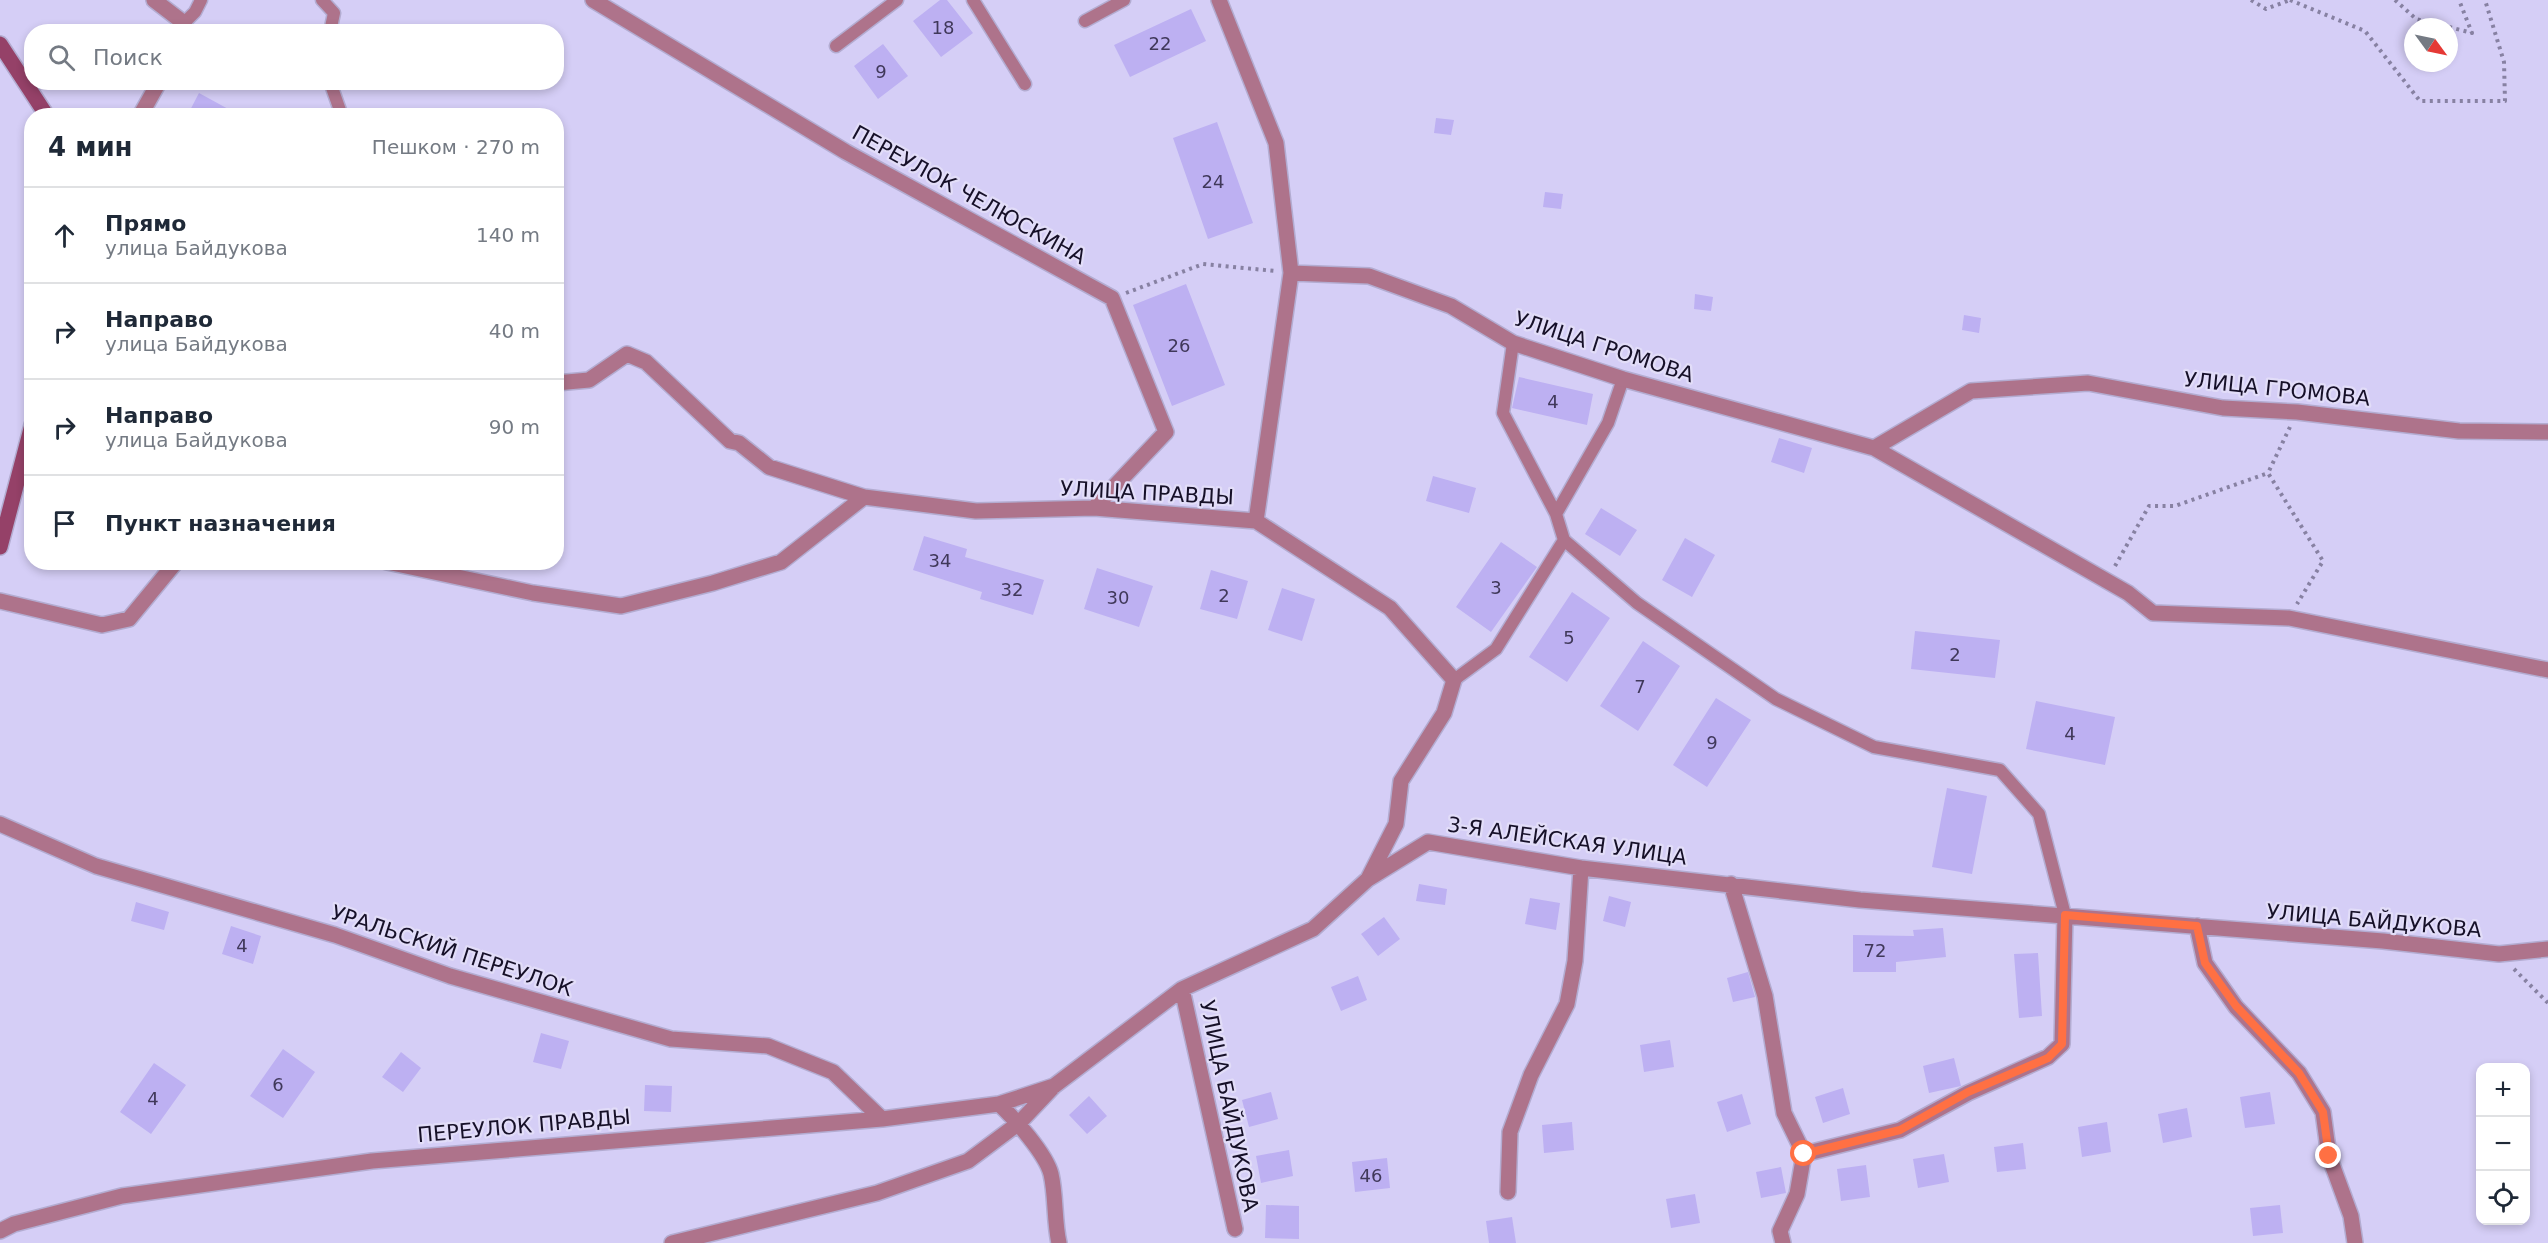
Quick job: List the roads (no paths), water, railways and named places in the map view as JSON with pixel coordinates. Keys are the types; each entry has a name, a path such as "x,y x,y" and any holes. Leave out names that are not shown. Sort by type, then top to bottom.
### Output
{"main road":[{"path":"0,45 24,81"},
{"path":"30,90 42,108"},
{"path":"0,547 24,456"}],"street":[{"path":"154,0 179,24"},
{"name":"ПЕРЕУЛОК ЧЕЛЮСКИНА","path":"593,0 846,152 1112,298 1166,432 1094,508"},
{"name":"УЛИЦА ПРАВДЫ","path":"564,382 590,380 627,354 646,362 730,441 739,443 769,467 864,497 976,511 1094,508 1256,521 1291,273 1276,143 1219,0"},
{"path":"144,108 155,90"},
{"name":"УЛИЦА ГРОМОВА","path":"1291,273 1369,276 1451,306 1513,343 1623,380 1874,448 2128,593 2153,613 2289,618 2548,670"},
{"name":"УЛИЦА ГРОМОВА","path":"1874,448 1971,391 2088,383 2223,408 2297,412 2458,430 2548,432"},
{"path":"425,570 533,593 621,606 713,583 781,562 864,497"},
{"path":"1182,989 1313,929 1368,879 1396,824 1401,781 1444,713 1454,680 1390,608 1256,521"},
{"path":"0,601 102,625 129,619 169,570"},
{"name":"УРАЛЬСКИЙ ПЕРЕУЛОК","path":"0,824 96,866 335,935 450,976 671,1039 768,1046 833,1072 882,1119"},
{"name":"3-Я АЛЕЙСКАЯ УЛИЦА","path":"1368,879 1428,842 1581,868 1860,900 2065,915"},
{"path":"1508,1192 1510,1132 1531,1075 1567,1004 1575,961 1581,868"},
{"path":"1731,884 1765,996 1784,1113 1804,1154 1797,1194 1780,1231 1783,1243"},
{"path":"1804,1154 1900,1130 1968,1092 2048,1058 2062,1044 2065,915"},
{"name":"УЛИЦА БАЙДУКОВА","path":"2065,915 2383,940 2499,954 2548,949"},
{"path":"2197,926 2205,963 2236,1006 2299,1073 2323,1112 2329,1156 2351,1216 2355,1243"},
{"name":"УЛИЦА БАЙДУКОВА","path":"672,1243 887,1190 968,1161 1019,1123 1054,1086 1182,989 1235,1229"},
{"name":"ПЕРЕУЛОК ПРАВДЫ","path":"0,1231 14,1224 122,1196 372,1161 882,1119 999,1104 1054,1086"},
{"path":"999,1104 1019,1123 1051,1173 1054,1219 1059,1243"}],"lane":[{"path":"185,24 195,12 201,0"},
{"path":"322,0 334,13 332,24"},
{"path":"836,46 897,0"},
{"path":"973,0 1025,84"},
{"path":"1085,21 1124,0"},
{"path":"333,90 339,108"},
{"path":"1513,343 1503,413 1556,514 1564,540 1637,603 1776,699 1874,747 2000,770 2039,814 2065,915"},
{"path":"1556,514 1608,423 1623,380"},
{"path":"1454,680 1496,649 1564,540"}]}
